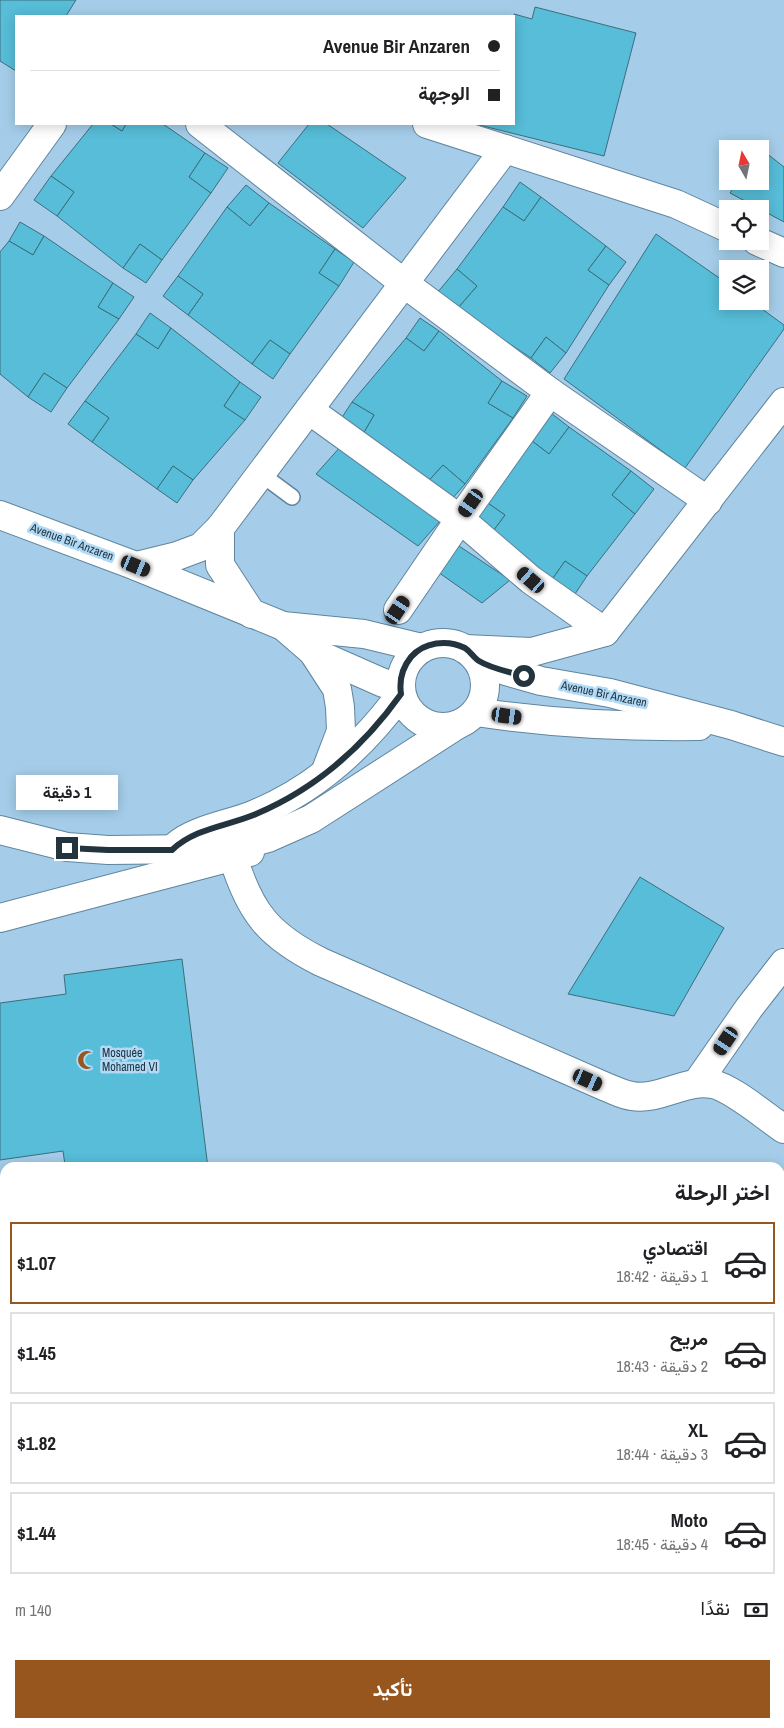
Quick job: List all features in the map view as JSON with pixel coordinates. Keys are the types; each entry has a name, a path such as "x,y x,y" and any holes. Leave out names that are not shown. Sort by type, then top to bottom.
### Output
{"street":[{"path":"0,196 51,125"},
{"path":"201,125 405,284 550,392 708,501"},
{"path":"430,125 676,204 719,224"},
{"path":"136,566 176,556 201,546 220,528 505,149"},
{"path":"769,247 784,254"},
{"path":"398,610 550,392"},
{"path":"472,655 532,652 605,632 784,402"},
{"path":"309,410 460,519 531,580 605,632"},
{"name":"Avenue Bir Anzaren","path":"0,515 136,566 283,626 364,634 422,648"},
{"path":"220,528 220,565 252,614"},
{"name":"Avenue Bir Anzaren","path":"283,626 314,652 401,692"},
{"path":"0,830 67,848 108,850 224,848 268,838 288,830 311,819 466,719 483,701 486,687 484,674 472,655 455,644 444,642 433,644 422,648 414,654 403,670 401,692 409,710 422,722 439,727 466,719"},
{"path":"314,652 337,689 340,707 341,732 326,773"},
{"name":"Avenue Bir Anzaren","path":"472,655 506,671 542,682 610,693 731,725 784,742"},
{"path":"164,849 197,834 240,820 280,802 326,773 367,737 401,692"},
{"name":"Avenue Bir Anzaren","path":"466,719 523,719 650,727 731,725"},
{"path":"0,918 233,857 265,847 278,840 288,830"},
{"path":"162,876 164,849"},
{"path":"233,857 242,886 255,910 274,932 296,950 606,1088 632,1096 656,1095 697,1084 712,1084 728,1090 784,1129"},
{"path":"697,1084 749,1008 784,963"}],"lane":[{"path":"261,474 292,497"}],"building":[{"path":"0,0 76,0 67,15 15,15 15,70 0,61"},
{"path":"535,7 636,33 604,156 479,125 515,125 514,14 532,19"},
{"path":"92,125 113,125 122,131 125,125 164,125 205,153 189,177 211,193 162,260 140,244 123,268 57,216 74,192 51,176"},
{"path":"113,125 125,125 122,131"},
{"path":"308,125 328,125 406,178 363,228 278,163"},
{"path":"205,153 228,168 211,193 189,177"},
{"path":"769,155 784,167 784,222 769,214 769,200 743,200 730,193 732,190 769,190"},
{"path":"51,176 74,192 57,216 34,200"},
{"path":"520,182 541,197 524,221 503,207"},
{"path":"246,185 269,203 250,226 227,207"},
{"path":"541,197 606,246 588,270 609,285 566,353 546,337 531,358 457,309 477,286 457,269 503,207 524,221"},
{"path":"269,203 335,249 319,273 339,286 290,354 270,340 252,364 188,315 203,294 178,276 227,207 250,226"},
{"path":"20,222 44,236 33,255 9,241"},
{"path":"656,234 719,278 719,310 763,310 784,325 784,329 685,468 564,379"},
{"path":"44,236 113,283 98,307 119,319 67,388 44,373 28,397 0,374 0,252 9,241 33,255"},
{"path":"140,244 162,260 146,283 123,268"},
{"path":"606,246 626,262 609,285 588,270"},
{"path":"335,249 354,262 339,286 319,273"},
{"path":"457,269 477,286 457,309 437,293"},
{"path":"178,276 203,294 188,315 163,296"},
{"path":"113,283 134,297 119,319 98,307"},
{"path":"150,313 171,328 158,349 136,334"},
{"path":"420,318 439,331 424,351 406,338"},
{"path":"171,328 240,382 224,406 245,420 193,480 173,466 157,489 92,442 109,418 85,401 136,334 158,349"},
{"path":"439,331 502,381 488,403 513,418 465,484 443,465 423,487 360,439 374,415 352,402 406,338 424,351"},
{"path":"546,337 566,353 550,373 531,358"},
{"path":"270,340 290,354 273,379 252,364"},
{"path":"44,373 67,388 51,412 28,397"},
{"path":"502,381 527,396 513,418 488,403"},
{"path":"240,382 261,397 245,420 224,406"},
{"path":"85,401 109,418 92,442 68,424"},
{"path":"352,402 374,415 360,439 337,425"},
{"path":"547,410 569,427 549,454 527,437"},
{"path":"569,427 631,471 612,495 635,514 587,576 565,561 546,588 490,535 505,515 482,499 527,437 549,454"},
{"path":"342,445 441,520 418,546 316,474"},
{"path":"443,465 465,484 445,507 423,487"},
{"path":"173,466 193,480 177,503 157,489"},
{"path":"631,471 654,489 635,514 612,495"},
{"path":"482,499 505,515 490,535 467,518"},
{"path":"456,544 510,580 482,603 435,570"},
{"path":"565,561 587,576 569,603 546,588"},
{"path":"640,877 724,928 674,1016 568,994"},
{"name":"Mosquée Mohamed VI","path":"182,959 207,1162 65,1162 63,1151 0,1160 0,1003 66,994 64,975"}],"place":[{"name":"Mosquée Mohamed VI","path":"87,1060"}],"route":[{"path":"67,848 172,850 180,843 197,834 257,814 280,802 326,773 367,737 401,694 403,670 414,654 422,648 444,642 455,644 472,654 478,661 524,676"}]}
